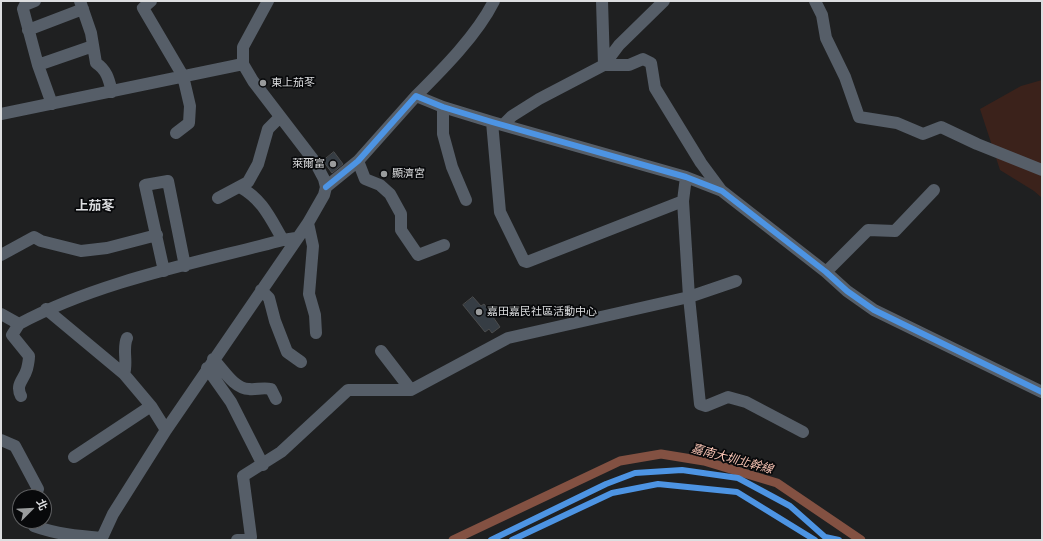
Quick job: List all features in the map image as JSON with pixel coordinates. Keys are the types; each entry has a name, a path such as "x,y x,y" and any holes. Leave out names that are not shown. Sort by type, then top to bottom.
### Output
{"street":[{"path":"35,1 25,5 23,9 38,65 52,104"},
{"path":"151,1 143,8 183,76 190,106 190,123 176,133"},
{"path":"268,1 243,47 243,64 253,81 315,162 326,187"},
{"path":"42,529 73,536 101,539 121,500 210,364 308,222 320,203 326,187 358,161 430,82 486,16 494,1"},
{"path":"602,1 604,65"},
{"path":"498,124 539,99 604,65 619,45 664,1"},
{"path":"815,1 822,15 826,38 845,76 859,117 897,123 923,134 941,127 1042,170"},
{"path":"28,30 81,5 93,46 96,63 103,67 108,76 112,92"},
{"path":"38,65 93,46"},
{"path":"604,65 629,65 643,59 651,63 656,88 701,163 722,191 826,272 847,292 874,310 1042,392"},
{"path":"1,114 243,64"},
{"path":"416,96 444,107 498,124 686,177 722,191"},
{"path":"444,107 443,134 452,167 466,200"},
{"path":"218,198 248,182 258,164 268,129 280,117"},
{"path":"498,124 500,212 524,261 527,262 683,200"},
{"path":"358,161 364,179 380,185 396,204 401,214 401,230 418,255 444,245"},
{"path":"686,177 683,200 689,298 700,404 706,406 728,396 746,402 803,432"},
{"path":"164,271 145,185 168,181 185,266"},
{"path":"240,187 252,194 262,205 283,240"},
{"path":"826,272 868,230 895,231 934,190"},
{"path":"308,222 313,246 309,294 315,315 316,332"},
{"path":"1,255 34,237 41,241 81,251 107,248 157,235"},
{"path":"21,396 18,389 27,370 29,356 12,335 19,324 46,309 86,293 164,271 283,240 296,238"},
{"path":"237,540 247,540 251,537 243,476 263,465 281,452 348,390 411,390 508,338 689,298 736,281"},
{"path":"261,290 269,298 275,322 287,352 301,362"},
{"path":"46,309 124,374 151,406 166,430"},
{"path":"1,314 19,324"},
{"path":"124,374 126,368 125,344 128,338"},
{"path":"381,351 411,390"},
{"path":"210,364 238,386 250,390 259,388 271,389 276,400"},
{"path":"210,364 263,465"},
{"path":"74,456 151,406"},
{"path":"1,440 15,446 38,489"}],"shaded area":[{"path":"1042,80 1042,198 1034,191 1000,170 980,109 1021,86"}],"building":[{"name":"萊爾富","path":"334,152 343,164 332,173 323,161"},
{"name":"嘉田嘉民社區活動中心","path":"473,297 481,306 484,304 500,327 492,333 489,329 485,332 463,305"}],"waterway":[{"name":"嘉南大圳北幹線","path":"453,540 620,461 661,454 704,461 777,483 861,540"}],"cycle path":[{"path":"326,187 358,161 416,96 443,107 492,122 686,177 722,191 826,272 847,291 874,310 1042,392"},
{"path":"491,540 606,484 635,473 682,470 738,478 790,506 825,537 839,540"},
{"path":"512,540 612,493 658,484 737,492 815,540"}],"place":[{"name":"東上茄苳","path":"263,83"},
{"name":"萊爾富","path":"333,164"},
{"name":"顯濟宮","path":"384,174"},
{"name":"嘉田嘉民社區活動中心","path":"479,312"}],"district":[{"name":"上茄苳","path":"95,206"}]}
